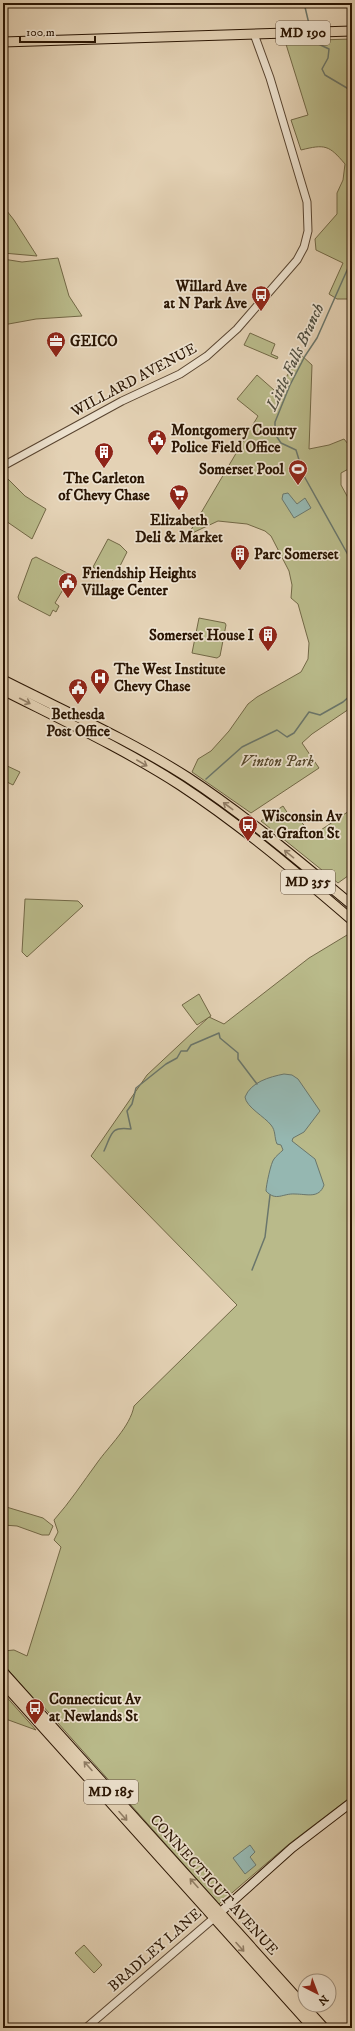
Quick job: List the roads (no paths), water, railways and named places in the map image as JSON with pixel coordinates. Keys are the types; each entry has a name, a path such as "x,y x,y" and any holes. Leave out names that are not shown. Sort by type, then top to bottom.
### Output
{"main road":[{"name":"MD 190","path":"3,42 352,31"},
{"name":"MD 355","path":"3,680 112,735 187,777 264,833 352,905"},
{"name":"MD 355","path":"3,690 127,754 180,785 263,846 352,920"},
{"name":"CONNECTICUT AVENUE","path":"3,1672 217,1915 314,2028"},
{"name":"CONNECTICUT AVENUE","path":"3,1683 217,1915 324,2028"},
{"name":"BRADLEY LANE","path":"217,1915 292,1848 352,1802"}],"street":[{"name":"WILLARD AVENUE","path":"3,466 122,401 174,377 203,359 237,329 297,260 304,247 308,231 308,202 254,34"},
{"name":"BRADLEY LANE","path":"86,2028 217,1915"}],"water":[{"path":"288,493 297,504 305,498 311,508 294,518 282,499 283,494"},
{"path":"284,1074 292,1075 298,1079 320,1111 304,1132 293,1138 292,1141 315,1159 324,1185 319,1192 312,1195 291,1194 276,1197 266,1191 273,1161 283,1150 281,1145 277,1144 274,1130 271,1125 256,1112 246,1101 245,1097 256,1084 261,1081"},
{"path":"250,1845 255,1852 250,1857 256,1865 245,1874 233,1858"}],"waterway":[{"name":"Little Falls Branch","path":"302,3 305,7 309,24"},
{"name":"Little Falls Branch","path":"312,41 329,49 328,58 322,69 325,75 352,91"},
{"name":"Little Falls Branch","path":"352,259 317,338 305,356 290,385 275,422 275,434 281,443 296,450 304,476 352,562"},
{"name":"Little Falls Branch","path":"206,779 242,747 277,730 287,737 294,733 309,712 320,715 343,702 352,694"},
{"path":"104,1151 115,1130 124,1128 131,1129 127,1111 132,1104 136,1088 166,1064 177,1058 181,1051 187,1051 191,1045 219,1033 220,1038 238,1053 238,1059 257,1084"},
{"path":"252,1270 265,1237 270,1195"}],"place":[{"name":"Willard Ave at N Park Ave","path":"261,312"},
{"name":"GEICO","path":"56,358"},
{"name":"Montgomery County Police Field Office","path":"157,456"},
{"name":"The Carleton of Chevy Chase","path":"104,469"},
{"name":"Somerset Pool","path":"298,486"},
{"name":"Elizabeth Deli & Market","path":"179,511"},
{"name":"Parc Somerset","path":"240,571"},
{"name":"Friendship Heights Village Center","path":"68,599"},
{"name":"Somerset House I","path":"268,652"},
{"name":"The West Institute Chevy Chase","path":"100,695"},
{"name":"Bethesda Post Office","path":"78,705"},
{"name":"Wisconsin Av at Grafton St","path":"248,842"},
{"name":"Connecticut Av at Newlands St","path":"35,1725"}],"park label":[{"name":"Vinton Park","path":"277,761"}]}
